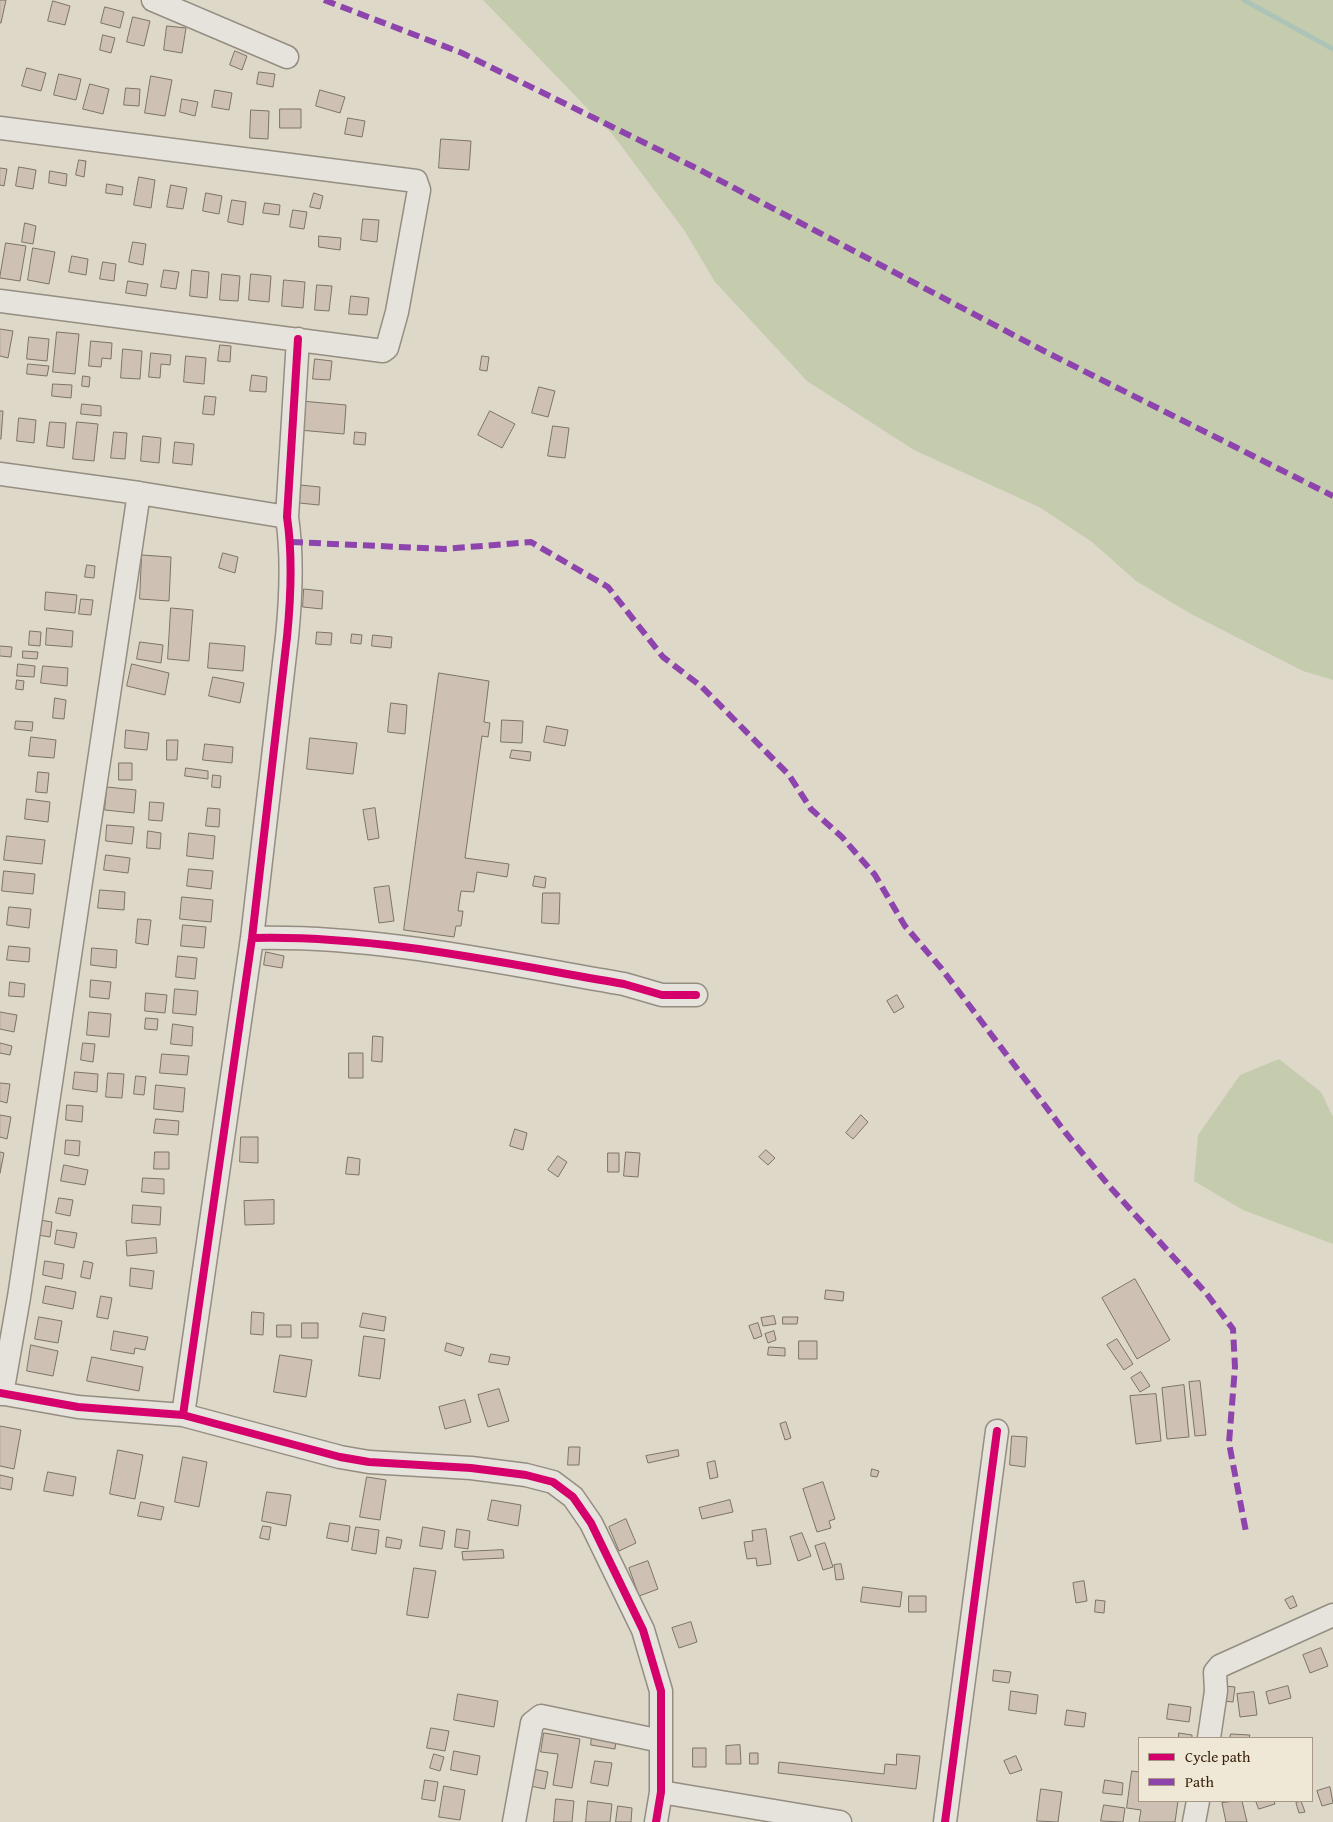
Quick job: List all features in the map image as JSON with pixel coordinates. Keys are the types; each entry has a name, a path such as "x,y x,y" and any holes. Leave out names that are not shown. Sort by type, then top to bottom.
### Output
{"street":[{"path":"153,0 287,58"},
{"path":"0,128 416,181 419,190 397,312 387,348 377,351 298,339 0,301"},
{"path":"183,1415 252,938 290,600 291,542 287,517 298,339"},
{"path":"0,474 140,493 287,517"},
{"path":"140,493 22,1278 1,1394 78,1408 183,1415 340,1457 393,1464 471,1468 526,1475 553,1482 573,1497 591,1523 643,1630 661,1691 661,1792 656,1822"},
{"path":"252,938 295,937 374,943 624,984 662,995 696,995"},
{"path":"945,1822 997,1431"},
{"path":"1209,1737 1216,1691 1215,1672 1220,1666 1333,1615"},
{"path":"514,1822 532,1723 540,1716 661,1741"},
{"path":"661,1792 834,1821"},
{"path":"1194,1822 1198,1802"}],"green space":[{"path":"483,0 1333,0 1333,680 1303,671 1191,614 1136,581 1092,542 1039,507 914,450 807,381 715,282 684,230 613,135"},
{"path":"1279,1059 1321,1092 1333,1117 1333,1244 1243,1210 1194,1181 1198,1135 1240,1075"}],"building":[{"path":"0,0 6,0 1,23 0,23"},
{"path":"53,1 70,6 65,25 48,21"},
{"path":"105,7 124,12 120,28 101,23"},
{"path":"133,17 150,21 144,46 127,42"},
{"path":"167,26 186,28 182,53 164,50"},
{"path":"103,35 115,38 111,53 100,50"},
{"path":"235,51 247,56 242,70 230,65"},
{"path":"27,68 46,73 41,91 22,86"},
{"path":"259,72 275,74 273,87 257,84"},
{"path":"59,74 81,79 76,100 54,95"},
{"path":"151,76 172,80 165,116 145,113"},
{"path":"90,84 109,89 103,114 83,109"},
{"path":"126,88 140,89 139,106 124,105"},
{"path":"215,90 232,93 229,110 212,107"},
{"path":"320,90 345,97 340,113 316,106"},
{"path":"182,99 198,102 195,116 180,112"},
{"path":"280,109 301,109 301,128 280,128"},
{"path":"251,110 269,111 268,139 250,138"},
{"path":"348,118 365,121 362,137 345,134"},
{"path":"441,139 471,141 469,170 439,168"},
{"path":"79,160 86,161 84,177 76,175"},
{"path":"19,167 36,170 33,189 16,186"},
{"path":"0,168 7,169 4,186 0,185"},
{"path":"50,171 67,174 66,186 49,183"},
{"path":"139,177 155,180 151,208 134,205"},
{"path":"107,184 123,187 122,195 106,193"},
{"path":"171,185 187,188 183,209 167,207"},
{"path":"206,193 222,196 219,214 203,211"},
{"path":"314,193 323,196 320,209 310,207"},
{"path":"232,200 246,202 243,225 228,222"},
{"path":"265,203 280,205 279,215 263,213"},
{"path":"293,210 307,212 304,229 290,227"},
{"path":"363,219 379,220 377,242 361,240"},
{"path":"25,223 36,226 33,244 22,242"},
{"path":"319,236 341,238 340,250 319,247"},
{"path":"133,242 146,244 143,265 129,262"},
{"path":"6,243 26,246 20,281 0,278"},
{"path":"33,248 55,252 49,284 28,280"},
{"path":"72,256 88,259 86,275 69,272"},
{"path":"103,262 116,264 114,281 100,279"},
{"path":"164,270 179,272 176,289 161,287"},
{"path":"192,270 209,272 207,298 190,296"},
{"path":"222,274 240,276 238,301 220,300"},
{"path":"251,274 271,276 269,302 249,300"},
{"path":"284,280 305,282 303,308 282,306"},
{"path":"128,281 148,284 146,296 126,293"},
{"path":"317,285 332,286 329,311 315,310"},
{"path":"351,296 369,298 367,315 349,314"},
{"path":"0,329 13,331 8,358 0,356"},
{"path":"57,332 79,334 75,374 53,372"},
{"path":"29,337 49,339 47,361 27,359"},
{"path":"91,341 112,343 111,359 102,358 101,367 89,366"},
{"path":"220,345 231,346 230,362 218,361"},
{"path":"123,349 142,351 140,379 121,378"},
{"path":"151,353 171,355 170,365 161,364 160,378 149,377"},
{"path":"186,356 206,358 204,384 184,382"},
{"path":"482,356 489,357 487,371 480,370"},
{"path":"315,359 332,361 330,380 313,379"},
{"path":"28,364 49,366 47,376 27,374"},
{"path":"252,375 267,377 266,392 250,391"},
{"path":"83,376 90,377 89,387 82,386"},
{"path":"53,384 72,385 71,398 52,396"},
{"path":"539,387 555,391 548,417 532,413"},
{"path":"205,396 216,397 214,415 203,414"},
{"path":"301,401 346,405 344,434 299,430"},
{"path":"82,404 101,406 101,416 81,414"},
{"path":"0,411 3,411 1,439 0,439"},
{"path":"490,411 515,424 502,448 478,435"},
{"path":"19,418 36,420 34,443 17,441"},
{"path":"50,422 66,423 64,448 47,446"},
{"path":"77,422 98,424 94,461 73,459"},
{"path":"553,426 569,428 565,458 548,456"},
{"path":"114,432 127,433 125,459 111,458"},
{"path":"355,432 366,433 365,445 354,444"},
{"path":"143,436 161,438 159,463 141,461"},
{"path":"175,442 194,444 192,465 173,463"},
{"path":"300,485 320,487 319,505 299,503"},
{"path":"223,553 238,557 235,573 219,568"},
{"path":"142,555 171,557 169,601 140,599"},
{"path":"87,565 95,566 94,578 85,577"},
{"path":"304,589 323,591 322,609 303,607"},
{"path":"46,592 77,595 75,613 45,610"},
{"path":"81,599 93,600 91,615 79,614"},
{"path":"171,608 193,610 189,661 168,659"},
{"path":"47,628 73,631 72,647 46,645"},
{"path":"30,631 41,632 40,646 29,645"},
{"path":"317,632 332,633 331,645 316,644"},
{"path":"352,634 362,635 361,644 351,643"},
{"path":"373,635 392,637 391,648 372,646"},
{"path":"140,642 163,645 161,663 137,659"},
{"path":"210,643 245,646 243,671 208,668"},
{"path":"0,646 12,647 11,657 0,656"},
{"path":"23,651 38,652 37,659 23,658"},
{"path":"18,664 35,666 34,677 17,676"},
{"path":"132,664 169,673 165,695 127,686"},
{"path":"43,666 68,668 67,686 41,683"},
{"path":"439,673 489,681 484,722 490,723 488,737 482,736 465,858 509,864 507,877 477,872 474,892 461,891 458,911 463,911 461,926 456,926 454,937 404,930"},
{"path":"213,677 244,683 240,703 209,696"},
{"path":"17,680 24,681 23,690 16,689"},
{"path":"55,698 66,700 64,719 53,718"},
{"path":"391,703 407,705 405,734 388,732"},
{"path":"502,720 523,721 522,743 501,742"},
{"path":"16,721 33,722 32,731 15,729"},
{"path":"547,726 568,730 565,746 544,742"},
{"path":"126,730 149,733 147,750 125,748"},
{"path":"31,737 56,740 54,758 29,756"},
{"path":"310,738 357,743 353,774 307,769"},
{"path":"167,740 178,740 177,760 167,760"},
{"path":"205,744 233,747 232,763 203,760"},
{"path":"512,750 531,752 530,761 510,758"},
{"path":"119,763 132,763 132,780 119,780"},
{"path":"186,768 208,771 208,779 185,776"},
{"path":"38,772 49,773 47,793 36,792"},
{"path":"213,775 221,776 220,788 212,787"},
{"path":"107,787 136,790 134,813 105,810"},
{"path":"27,799 50,802 48,822 25,819"},
{"path":"150,802 164,803 162,821 149,820"},
{"path":"208,808 220,809 219,827 206,826"},
{"path":"375,808 379,838 368,840 363,810"},
{"path":"107,825 134,827 132,844 106,841"},
{"path":"148,831 161,833 160,849 147,848"},
{"path":"189,833 215,836 213,859 187,856"},
{"path":"7,836 45,840 42,864 4,860"},
{"path":"106,855 130,858 128,873 104,870"},
{"path":"189,869 213,871 211,889 187,886"},
{"path":"4,871 35,874 33,894 2,891"},
{"path":"535,876 546,878 545,888 533,886"},
{"path":"389,886 394,921 379,923 374,888"},
{"path":"100,890 125,892 124,910 98,908"},
{"path":"543,893 560,893 559,924 542,923"},
{"path":"182,897 213,900 211,922 180,919"},
{"path":"9,907 31,909 29,928 7,925"},
{"path":"138,919 151,920 148,945 136,943"},
{"path":"183,925 206,927 204,948 181,946"},
{"path":"9,946 30,948 29,962 7,960"},
{"path":"92,948 117,950 116,968 91,965"},
{"path":"266,952 284,956 282,968 264,965"},
{"path":"178,956 197,958 195,979 176,977"},
{"path":"91,980 111,982 109,999 90,997"},
{"path":"10,982 25,984 24,997 9,996"},
{"path":"175,989 198,991 196,1015 173,1013"},
{"path":"146,993 167,995 165,1013 145,1011"},
{"path":"897,995 904,1007 894,1013 887,1001"},
{"path":"0,1012 17,1015 14,1032 0,1029"},
{"path":"89,1012 111,1014 109,1037 87,1035"},
{"path":"146,1018 158,1019 157,1030 145,1029"},
{"path":"173,1024 193,1027 192,1046 171,1044"},
{"path":"373,1036 383,1037 382,1062 372,1061"},
{"path":"0,1043 12,1046 10,1055 0,1053"},
{"path":"83,1043 95,1044 93,1062 81,1060"},
{"path":"349,1053 363,1053 363,1078 349,1078"},
{"path":"162,1054 189,1056 187,1075 160,1073"},
{"path":"75,1072 98,1074 97,1092 73,1089"},
{"path":"108,1073 124,1074 122,1098 106,1097"},
{"path":"136,1076 146,1077 144,1095 134,1094"},
{"path":"0,1083 10,1084 7,1103 0,1101"},
{"path":"156,1085 185,1088 183,1112 154,1109"},
{"path":"67,1105 83,1106 82,1122 66,1120"},
{"path":"0,1115 11,1117 7,1139 0,1137"},
{"path":"861,1115 868,1122 853,1139 846,1133"},
{"path":"156,1119 179,1121 178,1135 154,1133"},
{"path":"515,1129 527,1133 523,1150 510,1146"},
{"path":"241,1137 258,1137 258,1163 240,1162"},
{"path":"66,1140 80,1141 79,1156 65,1154"},
{"path":"766,1150 775,1158 768,1165 759,1157"},
{"path":"0,1152 4,1153 0,1173"},
{"path":"155,1152 169,1152 169,1169 154,1169"},
{"path":"626,1152 640,1153 638,1177 624,1176"},
{"path":"608,1153 619,1153 619,1172 608,1172"},
{"path":"558,1156 567,1162 558,1177 548,1170"},
{"path":"348,1157 360,1159 359,1175 346,1174"},
{"path":"64,1165 88,1170 85,1185 61,1181"},
{"path":"143,1178 164,1179 164,1194 142,1192"},
{"path":"59,1198 73,1200 70,1216 56,1213"},
{"path":"274,1200 274,1224 245,1225 244,1201"},
{"path":"133,1205 161,1207 160,1225 132,1223"},
{"path":"40,1220 52,1222 50,1237 38,1235"},
{"path":"57,1230 77,1233 74,1248 55,1244"},
{"path":"156,1238 157,1253 127,1256 126,1241"},
{"path":"45,1261 64,1264 62,1279 43,1275"},
{"path":"84,1261 93,1263 90,1279 81,1277"},
{"path":"131,1268 154,1271 152,1289 130,1286"},
{"path":"1135,1279 1170,1340 1137,1359 1102,1298"},
{"path":"46,1286 76,1292 73,1309 43,1303"},
{"path":"826,1290 844,1292 843,1301 825,1299"},
{"path":"101,1296 112,1298 108,1319 97,1317"},
{"path":"252,1312 264,1313 263,1335 251,1334"},
{"path":"363,1313 386,1317 384,1331 360,1327"},
{"path":"774,1316 776,1324 763,1326 761,1318"},
{"path":"39,1317 62,1321 58,1343 35,1339"},
{"path":"783,1317 798,1317 797,1324 783,1324"},
{"path":"302,1323 318,1323 318,1338 302,1338"},
{"path":"758,1323 762,1336 754,1339 749,1326"},
{"path":"277,1325 291,1325 291,1337 277,1337"},
{"path":"114,1331 148,1337 145,1350 135,1348 134,1354 111,1350"},
{"path":"774,1331 776,1340 768,1343 765,1334"},
{"path":"364,1336 385,1339 380,1379 359,1376"},
{"path":"1117,1339 1133,1364 1124,1370 1107,1345"},
{"path":"799,1341 817,1341 817,1359 799,1359"},
{"path":"447,1343 464,1348 461,1356 445,1351"},
{"path":"31,1345 58,1351 53,1376 27,1371"},
{"path":"769,1347 785,1348 785,1356 768,1355"},
{"path":"491,1354 510,1357 508,1365 489,1362"},
{"path":"280,1355 312,1360 306,1397 274,1392"},
{"path":"92,1357 143,1367 139,1391 87,1381"},
{"path":"1141,1372 1150,1386 1140,1392 1131,1378"},
{"path":"1200,1381 1206,1435 1195,1436 1189,1382"},
{"path":"1184,1385 1189,1437 1167,1439 1162,1388"},
{"path":"499,1389 509,1421 488,1427 478,1395"},
{"path":"1156,1394 1161,1441 1136,1444 1130,1396"},
{"path":"465,1400 471,1422 445,1429 439,1407"},
{"path":"786,1422 791,1438 785,1440 780,1424"},
{"path":"0,1426 21,1430 14,1469 0,1466"},
{"path":"1012,1436 1027,1437 1025,1467 1010,1465"},
{"path":"569,1447 580,1447 579,1465 568,1465"},
{"path":"118,1450 143,1455 135,1499 110,1494"},
{"path":"678,1450 679,1456 648,1463 646,1456"},
{"path":"183,1457 207,1462 199,1507 175,1502"},
{"path":"715,1461 718,1477 710,1479 707,1463"},
{"path":"872,1469 879,1471 877,1477 871,1476"},
{"path":"48,1472 76,1477 73,1496 44,1491"},
{"path":"0,1475 13,1478 11,1490 0,1488"},
{"path":"367,1477 386,1480 380,1520 360,1517"},
{"path":"823,1482 835,1519 829,1521 831,1528 817,1532 803,1489"},
{"path":"267,1492 291,1495 286,1526 262,1521"},
{"path":"492,1500 521,1505 518,1526 488,1520"},
{"path":"730,1500 733,1512 702,1519 699,1508"},
{"path":"141,1502 164,1507 161,1520 138,1516"},
{"path":"626,1519 636,1543 619,1551 609,1527"},
{"path":"330,1523 350,1526 348,1542 327,1538"},
{"path":"263,1526 271,1527 269,1540 260,1538"},
{"path":"356,1527 379,1530 376,1554 352,1550"},
{"path":"423,1527 445,1531 442,1549 420,1546"},
{"path":"457,1529 470,1531 468,1549 455,1547"},
{"path":"766,1529 771,1564 757,1566 756,1558 747,1559 744,1542 753,1541 752,1531"},
{"path":"802,1533 811,1556 798,1561 790,1537"},
{"path":"387,1537 402,1540 400,1549 386,1547"},
{"path":"825,1543 833,1567 823,1570 815,1546"},
{"path":"503,1550 504,1558 463,1560 462,1552"},
{"path":"648,1561 658,1589 639,1596 629,1568"},
{"path":"841,1564 844,1579 836,1580 834,1565"},
{"path":"414,1568 436,1571 428,1618 407,1615"},
{"path":"1084,1581 1087,1601 1076,1603 1073,1583"},
{"path":"863,1587 902,1592 900,1607 861,1602"},
{"path":"909,1596 926,1596 926,1612 909,1612"},
{"path":"1293,1596 1297,1606 1290,1609 1285,1600"},
{"path":"1096,1600 1105,1601 1104,1613 1095,1612"},
{"path":"691,1622 697,1642 679,1648 672,1628"},
{"path":"1321,1648 1328,1666 1310,1673 1303,1655"},
{"path":"994,1670 1011,1672 1009,1683 993,1681"},
{"path":"1224,1686 1235,1687 1233,1702 1223,1701"},
{"path":"1288,1686 1291,1698 1269,1704 1266,1692"},
{"path":"1011,1691 1038,1695 1036,1714 1009,1710"},
{"path":"1254,1692 1257,1715 1240,1717 1237,1694"},
{"path":"458,1694 498,1701 494,1727 454,1720"},
{"path":"1169,1704 1191,1707 1189,1722 1167,1719"},
{"path":"1067,1710 1086,1713 1084,1727 1065,1725"},
{"path":"431,1728 449,1731 445,1751 427,1748"},
{"path":"544,1733 580,1739 572,1788 553,1785 558,1754 541,1752"},
{"path":"1179,1733 1192,1735 1192,1737 1179,1737"},
{"path":"1231,1734 1250,1735 1249,1737 1230,1737"},
{"path":"592,1736 616,1740 615,1749 591,1745"},
{"path":"740,1745 741,1764 726,1764 726,1746"},
{"path":"693,1748 706,1748 706,1767 693,1767"},
{"path":"454,1751 480,1756 477,1775 451,1770"},
{"path":"750,1753 758,1753 758,1764 750,1764"},
{"path":"434,1754 444,1757 440,1771 430,1768"},
{"path":"897,1754 920,1756 916,1789 778,1773 779,1762 884,1774 885,1764 896,1765"},
{"path":"1016,1756 1022,1770 1010,1774 1004,1761"},
{"path":"595,1761 612,1763 608,1786 591,1783"},
{"path":"533,1769 548,1772 545,1789 530,1786"},
{"path":"1132,1771 1138,1772 1138,1802 1178,1802 1175,1822 1139,1822 1141,1810 1127,1808"},
{"path":"425,1780 438,1782 435,1801 422,1799"},
{"path":"1105,1780 1123,1783 1122,1795 1103,1793"},
{"path":"444,1786 465,1790 460,1820 439,1817"},
{"path":"1330,1787 1333,1803 1322,1806 1317,1791"},
{"path":"1041,1789 1062,1792 1058,1822 1037,1821"},
{"path":"556,1799 574,1801 572,1822 554,1822"},
{"path":"588,1801 612,1804 610,1822 586,1822"},
{"path":"1242,1802 1247,1822 1226,1822 1222,1803"},
{"path":"1256,1802 1274,1802 1275,1804 1259,1809"},
{"path":"1301,1802 1305,1812 1299,1813 1296,1803"},
{"path":"1104,1805 1125,1808 1123,1822 1101,1821"},
{"path":"618,1806 632,1808 631,1822 616,1822"}],"waterway":[{"path":"1244,0 1333,49"}],"marked path":[{"path":"324,0 462,53 700,170 1044,351 1333,496"},
{"path":"291,542 444,549 531,542 608,587 663,657 702,687 789,775 811,809 842,837 875,875 905,926 941,968 1065,1132 1110,1187 1206,1293 1233,1329 1235,1367 1229,1443 1246,1532"}],"cycle path":[{"path":"183,1415 252,938 287,637 291,577 287,517 298,339"},
{"path":"252,938 346,941 439,952 624,984 662,995 696,995"},
{"path":"0,1393 78,1407 183,1415 340,1457 369,1462 471,1468 526,1475 553,1482 573,1497 591,1523 643,1630 661,1691 661,1792 656,1822"},
{"path":"945,1822 997,1431"}]}
